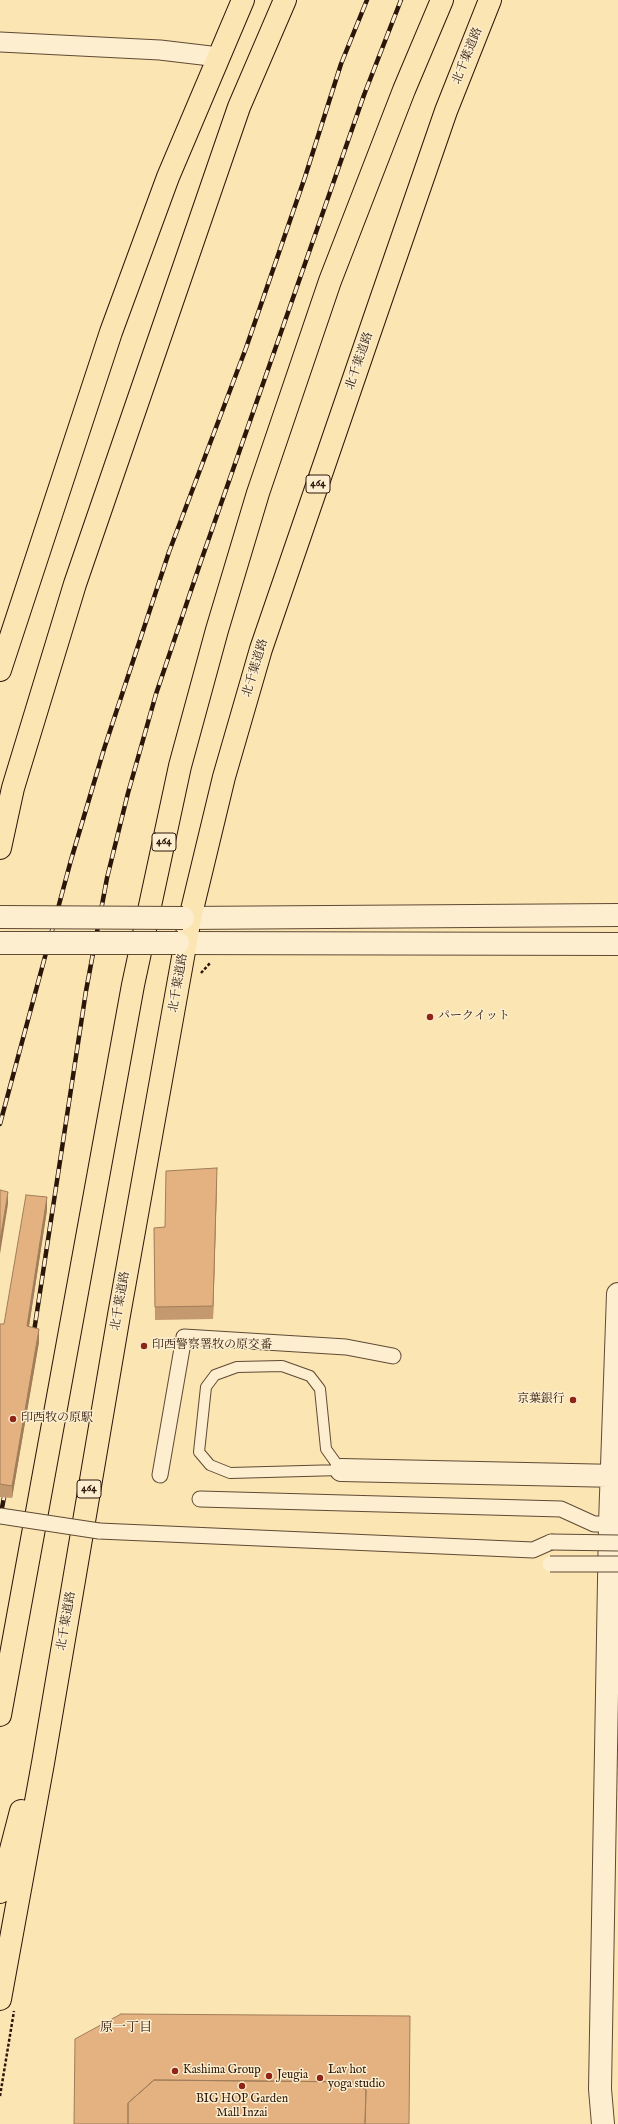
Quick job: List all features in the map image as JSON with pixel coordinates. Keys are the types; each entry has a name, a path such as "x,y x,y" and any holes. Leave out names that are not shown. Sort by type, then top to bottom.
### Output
{"highway":[{"path":"0,670 111,332 168,177 243,0"},
{"path":"0,848 13,788 75,584 239,107 285,0"},
{"name":"464","path":"0,1715 133,985 180,766 217,630 258,493 323,303 404,90 442,0"},
{"name":"北千葉道路","path":"0,1999 43,1762 186,918 224,777 261,649 446,110 490,0"},
{"path":"0,1892 22,1805 43,1762"}],"street":[{"path":"0,42 160,50 219,57"},
{"path":"0,917 186,918 618,916"},
{"path":"0,943 618,944"},
{"path":"603,2124 600,2089 615,1531 618,1294"},
{"path":"160,1475 184,1336 346,1347 393,1356"},
{"path":"342,1470 615,1476"},
{"path":"200,1498 561,1509 594,1524 615,1531"},
{"path":"0,1516 99,1531 534,1550 550,1542 615,1531"},
{"path":"534,1550 550,1564 618,1564"}],"lane":[{"path":"282,1366 310,1376 320,1389 326,1449 342,1470 230,1473 210,1465 199,1452 206,1387 215,1375 237,1367 282,1366"}],"building":[{"path":"217,1168 213,1306 155,1307 154,1228 165,1227 166,1171"},
{"path":"0,1190 8,1192 0,1241"},
{"name":"印西牧の原駅","path":"26,1195 47,1197 27,1326 39,1329 12,1486 0,1484 0,1324 4,1324"},
{"name":"BIG HOP Garden Mall Inzai","path":"121,2014 410,2016 409,2124 365,2124 366,2090 357,2082 154,2080 128,2103 128,2124 74,2124 75,2039"},
{"path":"154,2080 357,2082 366,2090 365,2124 128,2124 128,2103"}],"railway":[{"path":"0,1124 71,860 104,749 169,552 246,348 305,177 341,64 367,0"},
{"path":"33,1338 86,991 107,878 128,793 156,694 201,561 364,95 401,0"},
{"path":"0,1518 6,1487"}],"place":[{"name":"パークイット","path":"430,1017"},
{"name":"印西警察署牧の原交番","path":"144,1346"},
{"name":"京葉銀行","path":"573,1400"},
{"name":"印西牧の原駅","path":"13,1419"},
{"name":"Kashima Group","path":"175,2071"},
{"name":"Jeugia","path":"269,2076"},
{"name":"Lav hot yoga studio","path":"320,2078"},
{"name":"BIG HOP Garden Mall Inzai","path":"242,2086"}],"district":[{"name":"原一丁目","path":"126,2028"}]}
